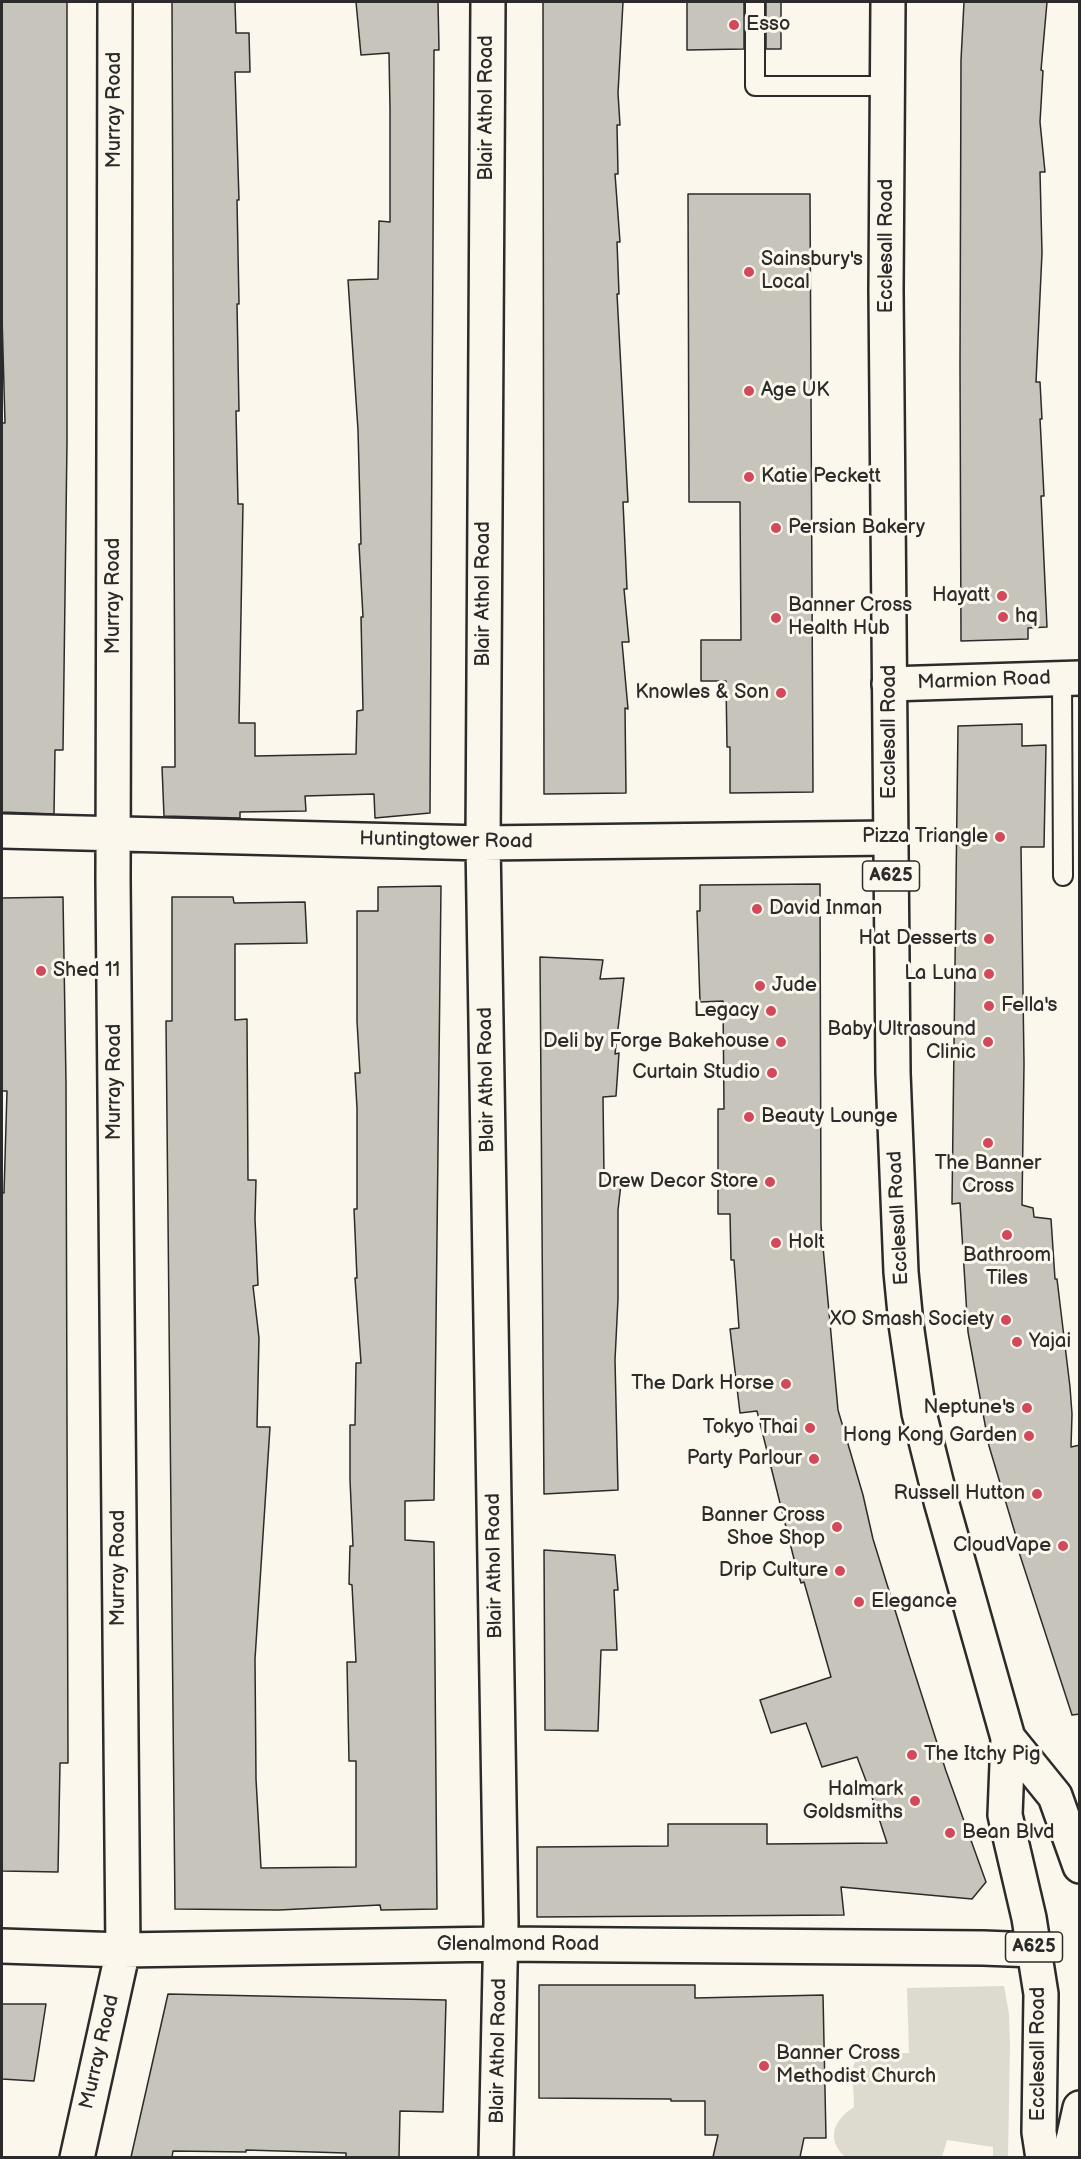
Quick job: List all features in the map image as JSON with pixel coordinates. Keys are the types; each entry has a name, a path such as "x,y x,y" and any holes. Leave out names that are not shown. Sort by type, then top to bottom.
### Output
{"street":[{"name":"Murray Road","path":"77,2157 123,1950 114,834 115,2"},
{"name":"Blair Athol Road","path":"488,2 483,843 500,1944 496,2157"},
{"name":"Ecclesall Road","path":"888,2 890,838 893,1103 901,1272 919,1413 941,1501 1008,1738 1005,1815 1035,1950 1041,1994 1039,2132 1042,2157"},
{"name":"Marmion Road","path":"889,684 1071,679"},
{"name":"Huntingtower Road","path":"2,831 483,843 890,838"},
{"name":"Ecclesall Road","path":"1008,1738 1055,1796 1080,1866"},
{"name":"Glenalmond Road","path":"2,1946 123,1950 500,1944 861,1946 1035,1950"},
{"path":"1069,2157 1080,2108"}],"lane":[{"path":"755,2 756,86 887,86"},
{"path":"1063,876 1071,679"}],"shaded area":[{"path":"1004,1986 1009,2014 1010,2045 1008,2157 993,2157 993,2147 947,2140 942,2157 844,2156 835,2143 834,2136 837,2123 854,2107 853,2068 856,2062 868,2055 909,2053 907,1988"}],"building":[{"path":"2,2 67,2 67,441 63,750 55,750 54,814 2,812 2,423 5,423 2,316"},
{"path":"172,2 235,2 236,33 249,33 250,72 235,72 239,200 237,200 239,304 237,304 239,411 236,411 238,504 243,504 239,723 255,723 255,756 356,754 357,711 363,710 361,617 363,617 359,544 361,544 358,430 348,280 378,279 379,221 390,222 390,109 389,53 361,55 356,2 438,2 439,50 434,50 430,813 375,818 374,794 305,796 306,811 240,812 240,818 164,816 162,767 175,767"},
{"path":"543,2 623,2 618,93 620,125 617,125 618,174 615,174 620,242 617,242 619,294 617,294 628,502 623,502 627,589 624,589 629,642 622,642 628,709 625,708 626,793 544,794"},
{"name":"Esso","path":"687,2 744,2 744,49 687,50"},
{"path":"766,2 781,2 781,49 766,49"},
{"path":"964,2 1047,2 1041,70 1043,71 1040,122 1045,172 1040,172 1042,253 1036,382 1040,382 1042,419 1040,419 1044,496 1041,496 1047,627 1028,628 1028,639 961,641 961,60"},
{"path":"688,194 810,194 813,792 730,793 726,681 701,681 701,640 741,640 740,502 689,502"},
{"path":"1022,724 1022,746 1046,745 1044,847 1021,847 1024,1064 1022,1205 1033,1208 1034,1217 1051,1219 1055,1279 1057,1279 1070,1387 1071,1447 1080,1445 1080,1714 1072,1715 1016,1543 1018,1543 989,1446 968,1332 960,1203 952,1204 958,726"},
{"path":"820,884 821,1225 838,1410 863,1495 873,1539 908,1652 946,1771 986,1882 972,1899 841,1887 844,1915 537,1917 537,1847 668,1846 668,1824 767,1824 767,1844 887,1843 857,1757 822,1767 806,1723 771,1733 760,1700 831,1677 804,1582 801,1583 795,1563 757,1411 740,1413 730,1329 739,1328 734,1260 731,1260 730,1214 718,1214 718,1109 724,1109 723,1001 700,1002 697,911 700,911 700,885"},
{"path":"441,886 434,1500 405,1501 405,1540 434,1542 437,1909 381,1910 380,1905 279,1910 175,1909 166,1021 172,1021 172,897 233,897 234,903 305,902 307,943 235,944 235,1020 247,1019 248,1180 256,1180 258,1285 253,1286 259,1338 257,1427 270,1427 255,1659 256,1779 261,1868 356,1867 356,1761 349,1761 347,1662 356,1662 352,1585 349,1584 350,1546 353,1546 350,1425 355,1425 356,1363 361,1363 355,1278 357,1278 354,1209 357,1209 355,1073 360,1073 357,1021 357,911 378,911 378,887"},
{"path":"63,897 66,1083 68,1763 60,1763 58,1872 2,1871 2,1192 4,1193 7,1091 2,1091 2,898"},
{"path":"540,957 603,960 600,979 624,978 615,1054 619,1053 616,1096 603,1097 604,1176 622,1175 618,1210 615,1360 618,1490 544,1494"},
{"path":"544,1550 615,1555 618,1590 614,1590 617,1650 601,1650 598,1731 545,1730"},
{"path":"539,1985 695,1985 695,1998 823,1995 826,2138 804,2138 800,2157 713,2157 718,2135 705,2135 705,2101 539,2098"},
{"path":"168,1994 446,2000 443,2112 400,2111 399,2157 346,2157 346,2153 246,2150 246,2152 173,2151 172,2157 131,2157"},
{"path":"2,2004 46,2004 34,2081 2,2079"}],"place":[{"name":"Esso","path":"734,25"},
{"name":"Sainsbury's Local","path":"749,272"},
{"name":"Age UK","path":"749,391"},
{"name":"Katie Peckett","path":"749,477"},
{"name":"Persian Bakery","path":"776,528"},
{"name":"Hayatt","path":"1002,596"},
{"name":"hq","path":"1003,617"},
{"name":"Banner Cross Health Hub","path":"776,618"},
{"name":"Knowles & Son","path":"781,693"},
{"name":"Pizza Triangle","path":"1000,837"},
{"name":"David Inman","path":"757,909"},
{"name":"Hat Desserts","path":"989,939"},
{"name":"Shed 11","path":"41,971"},
{"name":"La Luna","path":"989,974"},
{"name":"Jude","path":"760,986"},
{"name":"Fella's","path":"989,1006"},
{"name":"Legacy","path":"771,1011"},
{"name":"Deli by Forge Bakehouse","path":"781,1042"},
{"name":"Baby Ultrasound Clinic","path":"988,1042"},
{"name":"Curtain Studio","path":"772,1073"},
{"name":"Beauty Lounge","path":"749,1117"},
{"name":"The Banner Cross","path":"988,1143"},
{"name":"Drew Decor Store","path":"770,1182"},
{"name":"Bathroom Tiles","path":"1007,1235"},
{"name":"Holt","path":"776,1243"},
{"name":"XO Smash Society","path":"1006,1320"},
{"name":"Yajai","path":"1017,1342"},
{"name":"The Dark Horse","path":"786,1384"},
{"name":"Neptune's","path":"1027,1408"},
{"name":"Tokyo Thai","path":"810,1428"},
{"name":"Hong Kong Garden","path":"1029,1436"},
{"name":"Party Parlour","path":"814,1459"},
{"name":"Russell Hutton","path":"1037,1494"},
{"name":"Banner Cross Shoe Shop","path":"837,1527"},
{"name":"CloudVape","path":"1063,1546"},
{"name":"Drip Culture","path":"840,1571"},
{"name":"Elegance","path":"859,1602"},
{"name":"The Itchy Pig","path":"912,1755"},
{"name":"Halmark Goldsmiths","path":"915,1801"},
{"name":"Bean Blvd","path":"950,1833"},
{"name":"Banner Cross Methodist Church","path":"764,2066"}]}
